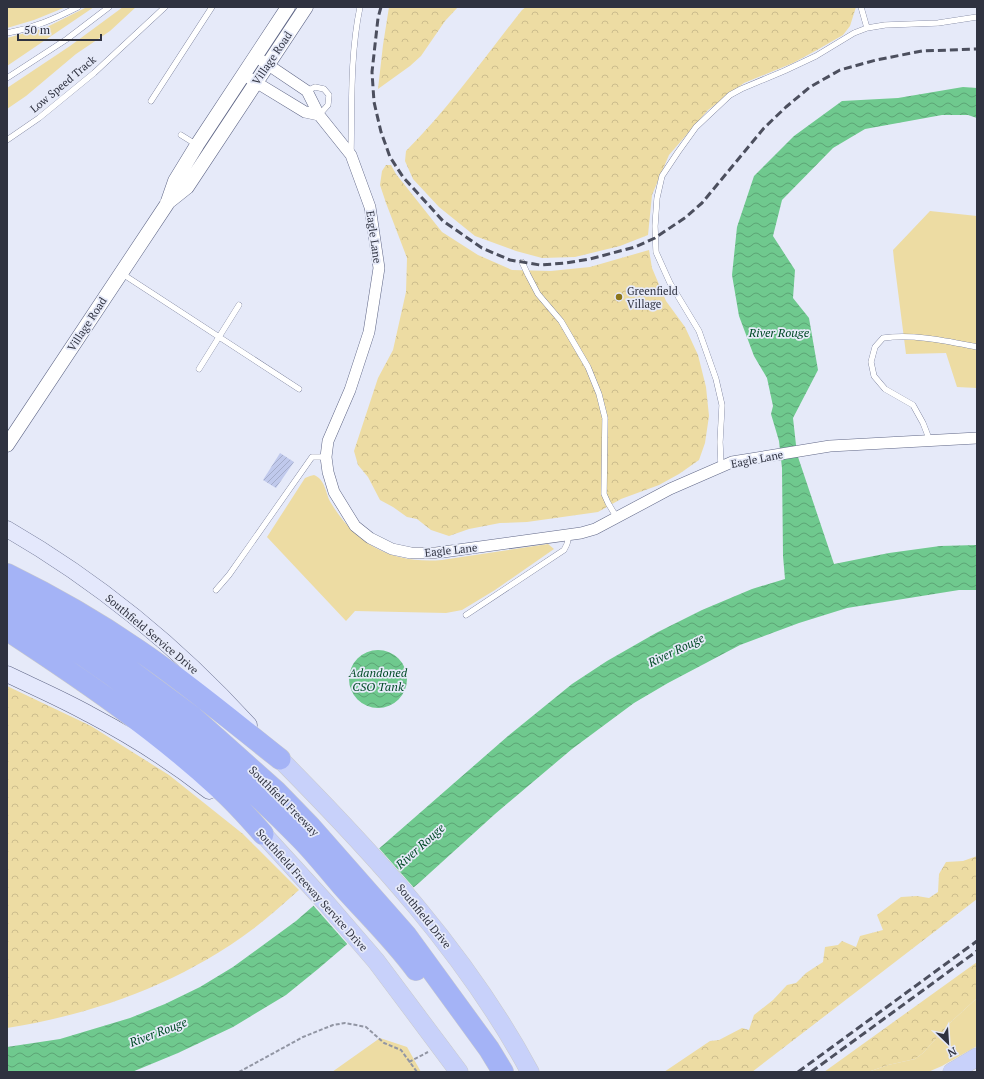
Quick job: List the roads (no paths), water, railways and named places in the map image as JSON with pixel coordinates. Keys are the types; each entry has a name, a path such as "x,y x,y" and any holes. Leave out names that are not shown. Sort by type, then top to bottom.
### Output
{"highway":[{"path":"7,574 89,618 138,650 196,693 280,759"},
{"name":"Southfield Freeway","path":"7,590 55,619 120,662 193,717 276,791 305,832 401,940 484,1043 503,1072"},
{"name":"Southfield Freeway","path":"7,609 50,634 148,702 305,832"},
{"path":"7,630 109,700 179,753 219,788 263,834"},
{"name":"Southfield Freeway","path":"401,940 411,964 465,1038 487,1072"}],"main road":[{"name":"Southfield Service Drive","path":"7,529 84,578 150,630 201,676 280,759"},
{"name":"Southfield Freeway Service Drive","path":"7,674 89,713 149,748 205,788 263,834 326,903 376,961 458,1072"},
{"name":"Southfield Drive","path":"280,759 375,857 447,943 483,993 530,1072"},
{"path":"952,1072 977,1057"}],"street":[{"name":"Village Road","path":"7,445 167,204 175,181 197,145 288,7"},
{"name":"Village Road","path":"167,204 187,187 306,7"},
{"name":"Eagle Lane","path":"255,56 307,91 319,115 352,155 370,207 379,268 369,332 350,390 328,441 326,457 328,472 334,492 355,526 370,538 392,549 411,553 436,553 570,534 596,529 670,489 732,462 830,446 977,438"},
{"path":"243,74 305,112 319,115"}],"lane":[{"path":"7,33 29,29 57,18 78,7"},
{"path":"7,78 67,39 109,7"},
{"name":"Low Speed Track","path":"7,140 40,118 94,73 165,7"},
{"path":"151,101 212,7"},
{"path":"352,155 355,45 360,7"},
{"path":"861,7 867,28"},
{"path":"721,466 720,442 722,405 716,379 699,331 670,283 656,252 655,226 657,198 662,176 696,127 730,95 816,56 854,33 867,28 885,25 938,23 977,17"},
{"path":"307,91 316,87 324,89 329,95 328,105 319,115"},
{"path":"181,135 209,153"},
{"path":"522,262 538,294 561,321 588,367 599,394 605,418 604,494 617,518"},
{"path":"120,273 299,389"},
{"path":"199,369 239,305"},
{"path":"930,441 923,423 913,405 885,389 874,376 871,362 875,347 883,338 900,336 935,339 977,347"},
{"path":"216,590 229,575 312,457 326,457"},
{"path":"466,615 564,550 570,534"}],"water":[{"name":"River Rouge","path":"963,87 977,88 977,118 968,115 942,115 865,129 833,148 782,200 773,236 795,270 793,298 809,318 818,370 793,418 797,454 834,564 889,553 940,546 977,545 977,590 959,590 847,608 799,623 740,645 668,683 634,703 572,749 495,814 420,882 318,969 286,995 233,1027 178,1053 132,1072 7,1072 7,1047 60,1039 130,1018 165,1004 200,987 233,967 296,921 508,736 572,684 607,661 656,633 702,610 752,589 785,579 783,556 782,468 779,441 771,414 773,406 767,378 754,356 739,316 732,275 737,227 754,176 794,136 842,101 898,98"},
{"name":"Adandoned CSO Tank","path":"378,650 389,652 402,663 405,668 407,679 405,690 394,703 389,706 378,708 367,706 354,695 351,690 349,679 351,668 362,655 367,652"}],"railway":[{"path":"381,7 378,18 372,72 374,102 381,132 390,157 403,177 443,221 482,248 510,260 540,265 590,259 635,247 655,238 686,217 702,203 764,128 786,107 810,87 840,70 876,60 922,51 977,49"},
{"path":"798,1072 977,941"},
{"path":"811,1072 977,951"}],"place":[{"name":"Greenfield Village","path":"619,297"}]}
